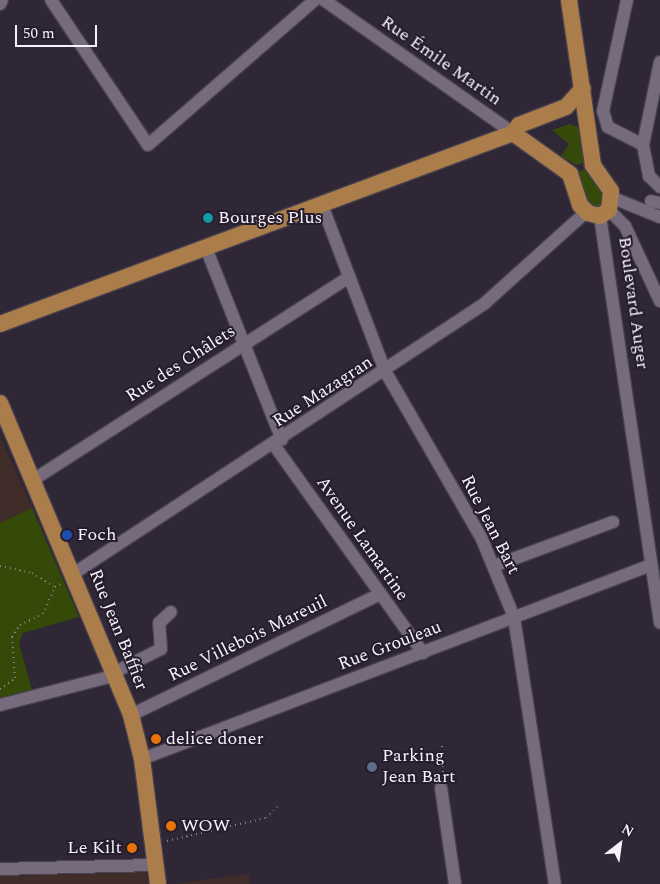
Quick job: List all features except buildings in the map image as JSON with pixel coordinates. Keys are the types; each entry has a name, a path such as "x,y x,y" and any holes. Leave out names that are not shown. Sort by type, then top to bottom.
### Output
{"main road":[{"path":"569,0 583,88 598,214"},
{"path":"0,324 513,133 566,107 583,88"},
{"path":"549,114 582,118 588,130"},
{"path":"534,147 530,136 549,114"},
{"path":"513,133 570,174 598,214"},
{"name":"Rue Jean Baffier","path":"0,403 116,673 131,715 142,759 158,884"}],"street":[{"path":"0,4 2,0"},
{"path":"51,0 148,145 315,0"},
{"name":"Rue Émile Martin","path":"324,0 513,133"},
{"path":"627,0 603,111 608,127 642,145"},
{"path":"660,62 642,145 649,176 660,187"},
{"name":"Rue Jean Bart","path":"322,204 386,371 494,566 514,617 555,884"},
{"path":"598,214 640,209 660,217"},
{"path":"598,214 624,226 660,301"},
{"name":"Rue Mazagran","path":"73,574 386,371 485,303 598,214"},
{"name":"Boulevard Auger","path":"598,214 660,623"},
{"name":"Avenue Lamartine","path":"206,248 278,442 380,594 423,653"},
{"name":"Rue des Châlets","path":"33,480 349,277"},
{"path":"494,566 612,522"},
{"name":"Rue Grouleau","path":"142,759 651,565"},
{"name":"Rue Villebois Mareuil","path":"131,715 380,594"},
{"path":"0,705 116,673 161,649 159,623 171,612"},
{"path":"441,788 455,884"},
{"path":"0,869 155,865"}],"path":[{"path":"0,566 32,573 55,587 43,614 20,625 12,637 15,678 0,689"},
{"path":"441,788 446,760 442,746"},
{"path":"153,845 266,818 277,807"}],"shaded area":[{"path":"0,436 32,508 0,523"},
{"path":"146,872 148,884 0,884 0,876"},
{"path":"245,874 249,874 250,884 175,884"}],"green space":[{"path":"570,124 581,128 587,162 576,165 561,156 569,144 552,130"},
{"path":"589,167 605,190 601,210 586,206 578,172"},
{"path":"32,508 79,617 23,633 19,643 32,690 0,698 0,523"}],"place":[{"name":"Bourges Plus","path":"208,218"},
{"name":"Foch","path":"67,535"},
{"name":"delice doner","path":"156,739"},
{"name":"Parking Jean Bart","path":"372,767"},
{"name":"WOW","path":"171,826"},
{"name":"Le Kilt","path":"132,848"}]}
